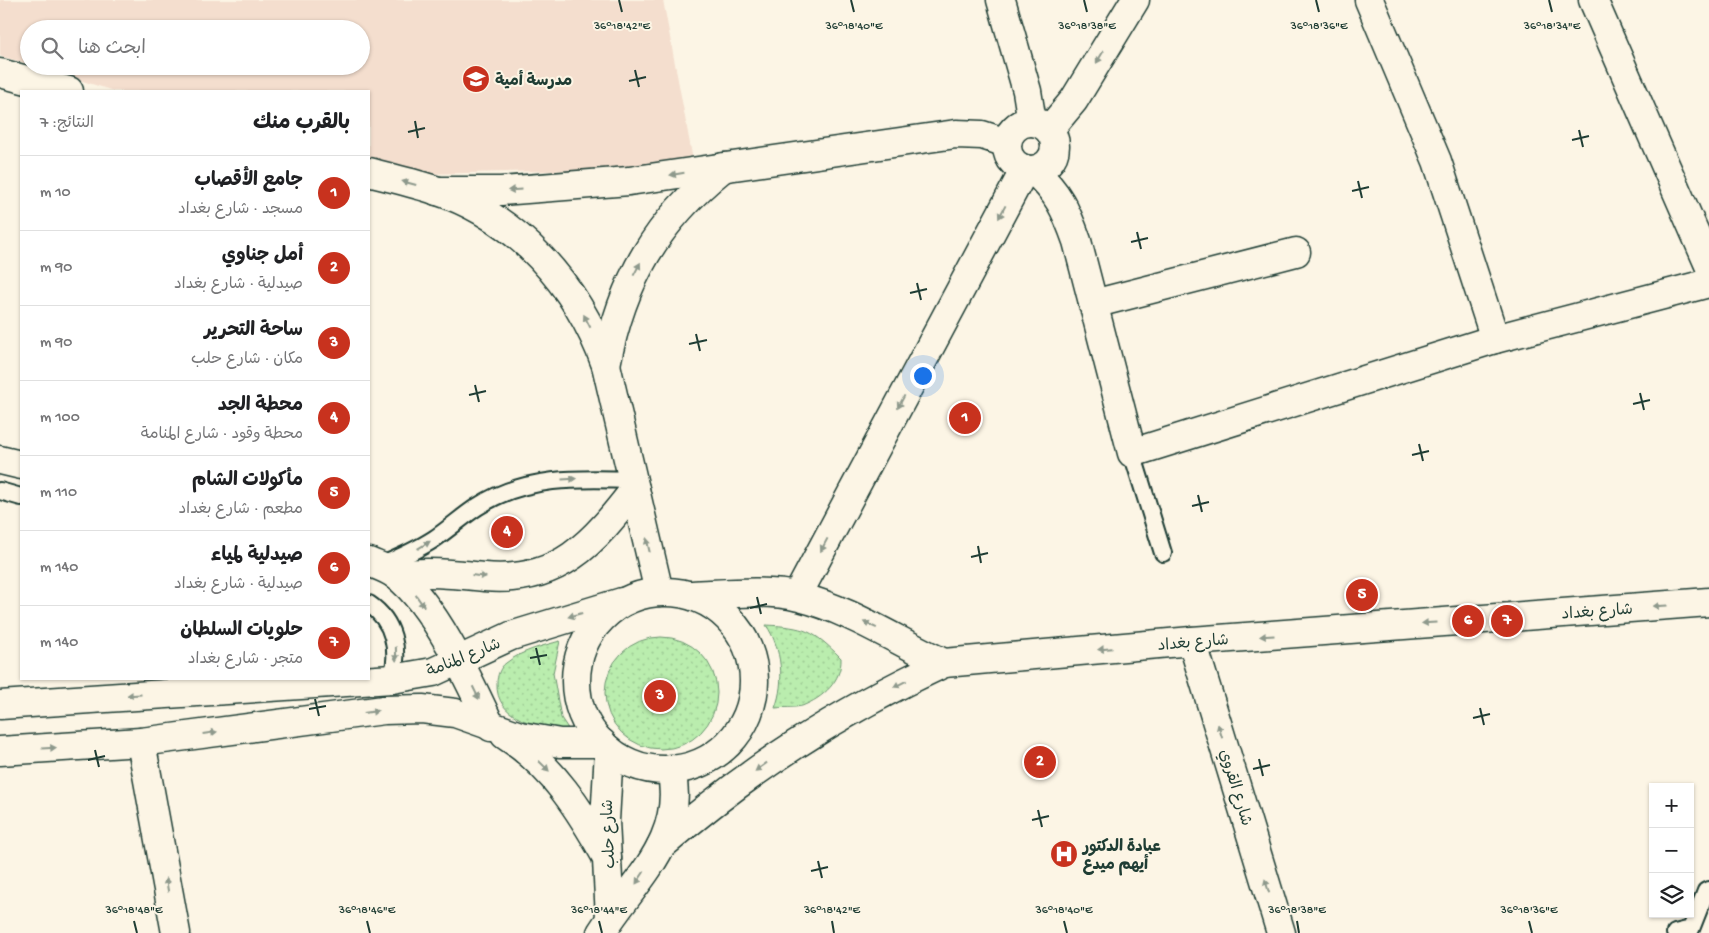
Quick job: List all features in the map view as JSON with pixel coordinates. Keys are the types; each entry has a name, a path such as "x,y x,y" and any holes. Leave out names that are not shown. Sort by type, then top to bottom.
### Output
{"main road":[{"path":"797,596 1029,170 1048,162 1053,155 1053,138 1041,126 1025,84 1002,0"},
{"path":"1135,0 1070,106 1041,126 1016,128 1007,143 1011,160 1050,185 1065,208 1093,304 1132,453 1495,339 1709,283"},
{"path":"1369,0 1437,161 1495,339"},
{"path":"1593,0 1709,265"},
{"path":"0,73 65,90"},
{"path":"437,191 565,188 629,181 956,134 982,135 1007,143"},
{"path":"606,365 620,307 645,254 681,206 725,166"},
{"path":"370,172 437,191 496,220 521,238 564,283 581,308 595,336 606,365 658,592"},
{"path":"1093,304 1296,252"},
{"path":"0,460 20,466"},
{"path":"382,568 507,578 530,574 552,567 572,557 591,543 634,485"},
{"path":"382,568 415,593 460,660 491,727 520,745 546,767 568,792 607,858"},
{"path":"692,596 710,604 727,616 740,632 751,657 754,670 754,690 749,711 740,729 727,745 710,757 691,765 671,769 642,766 628,762 606,747 588,725 579,703 576,680 579,657 588,635 604,617 622,602 640,595 658,592 692,596 742,593 797,596 873,626 910,648 944,664"},
{"name":"شارع المنامة","path":"370,680 433,672 511,636 622,602"},
{"name":"شارع بغداد","path":"944,664 1192,641 1709,602"},
{"name":"شارع القروي","path":"1192,641 1281,933"},
{"path":"661,846 736,785 791,746 858,706 944,664"},
{"name":"شارع المنامة","path":"0,705 363,680"},
{"path":"0,751 141,742 384,710 422,709 455,714 520,736 560,743 606,747"},
{"path":"141,742 176,933"},
{"name":"شارع حلب","path":"606,747 606,926"},
{"name":"شارع حلب","path":"606,926 630,894 661,846 674,817 676,801 671,769"}],"lane":[{"path":"1132,453 1163,553"},
{"path":"382,568 427,543 478,506 506,492 535,483 565,479 634,485"},
{"path":"0,491 20,497"},
{"path":"370,605 384,618 395,641 396,666 392,678"},
{"path":"1675,933 1692,929 1706,891 1709,890"}],"shaded area":[{"name":"مدرسة أمية","path":"0,0 663,0 693,160 621,169 426,174 370,162 370,90 111,90 63,75 370,75 370,20 20,20 20,62 0,56"}],"green space":[{"path":"766,625 790,627 808,632 823,641 841,658 838,674 830,688 810,703 802,706 775,708 781,676 779,655 776,644"},
{"path":"661,637 682,641 701,653 713,672 717,693 713,714 701,733 682,745 661,749 640,745 621,733 609,714 605,693 609,672 621,653 640,641"},
{"path":"560,641 553,673 561,718 569,730 546,727 522,720 503,706 498,696 498,675 504,665 518,655 532,649"}],"place":[{"name":"مدرسة أمية","path":"476,79"},
{"name":"جامع الأقصاب","path":"965,418"},
{"name":"محطة الجد","path":"507,532"},
{"name":"مأكولات الشام","path":"1362,595"},
{"name":"صيدلية لمياء","path":"1468,621"},
{"name":"حلويات السلطان","path":"1507,621"},
{"name":"ساحة التحرير","path":"660,696"},
{"name":"أمل جناوي","path":"1040,762"},
{"name":"عيادة الدكتور أيهم ميدع","path":"1064,854"}]}
